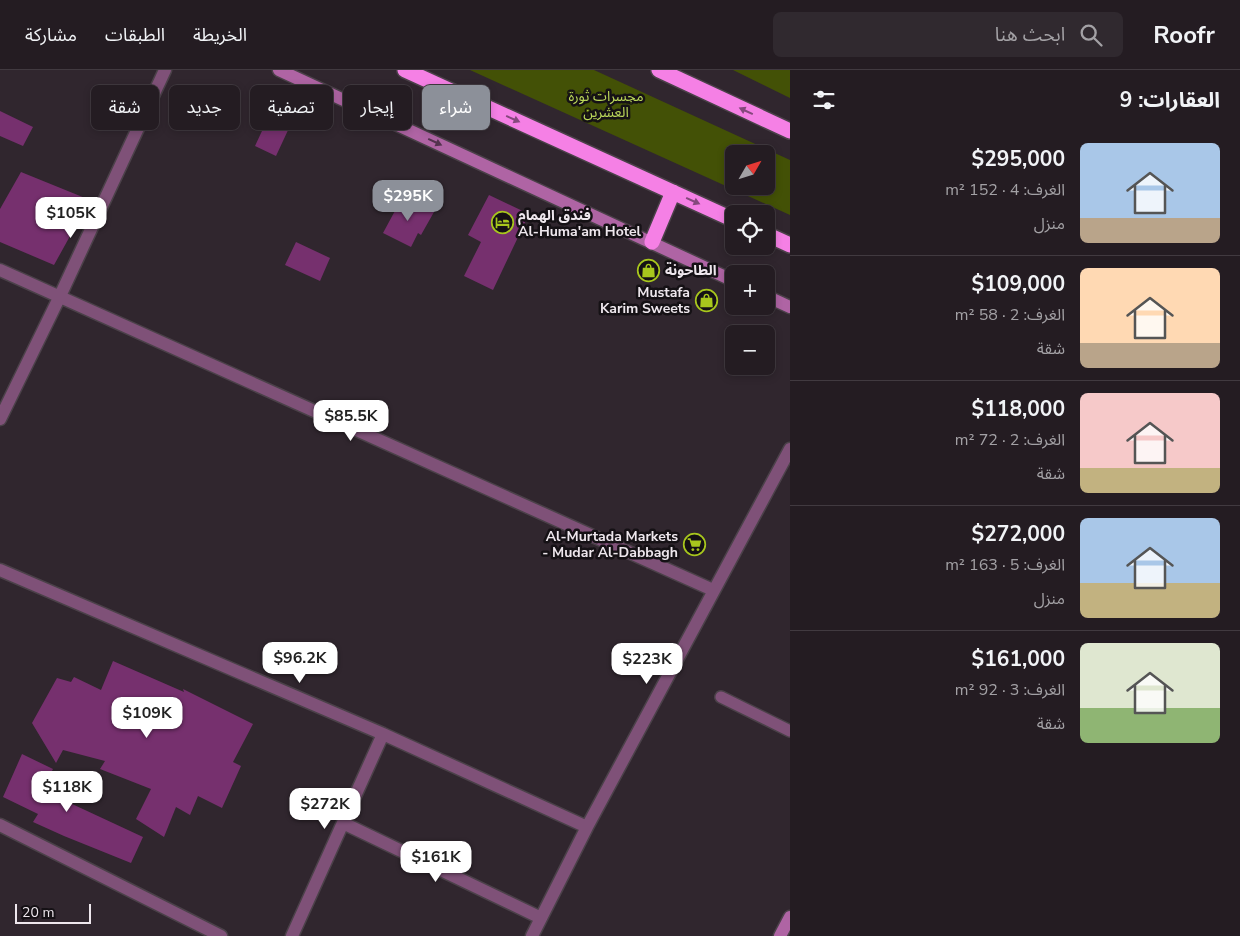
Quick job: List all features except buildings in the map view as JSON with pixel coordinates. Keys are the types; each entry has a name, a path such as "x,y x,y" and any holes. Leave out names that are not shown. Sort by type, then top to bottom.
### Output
{"highway":[{"path":"659,70 790,131"},
{"path":"410,72 725,216"},
{"path":"652,242 673,192"},
{"path":"775,238 790,245"}],"main road":[{"path":"279,70 725,277"},
{"path":"775,300 790,308"},
{"path":"780,936 790,917"}],"street":[{"path":"0,418 60,296 165,70"},
{"path":"0,270 713,590"},
{"path":"532,936 713,590 790,449"},
{"path":"0,570 383,734 588,827"},
{"path":"292,936 383,734"},
{"path":"343,823 541,918"},
{"path":"0,825 221,936"}],"lane":[{"path":"721,697 790,731"}],"green space":[{"name":"مجسرات ثورة العشرين","path":"470,70 594,70 757,145 725,145 725,186"},
{"path":"733,70 790,70 790,98"},
{"name":"مجسرات ثورة العشرين","path":"775,153 790,160 790,215 775,208 775,205 768,205 746,195 775,195"}],"place":[{"name":"فندق الهمام Al-Huma'am Hotel","path":"502,223"},
{"name":"الطاحونة","path":"649,270"},
{"name":"Mustafa Karim Sweets","path":"706,300"},
{"name":"Al-Murtada Markets - Mudar Al-Dabbagh","path":"694,544"}]}
